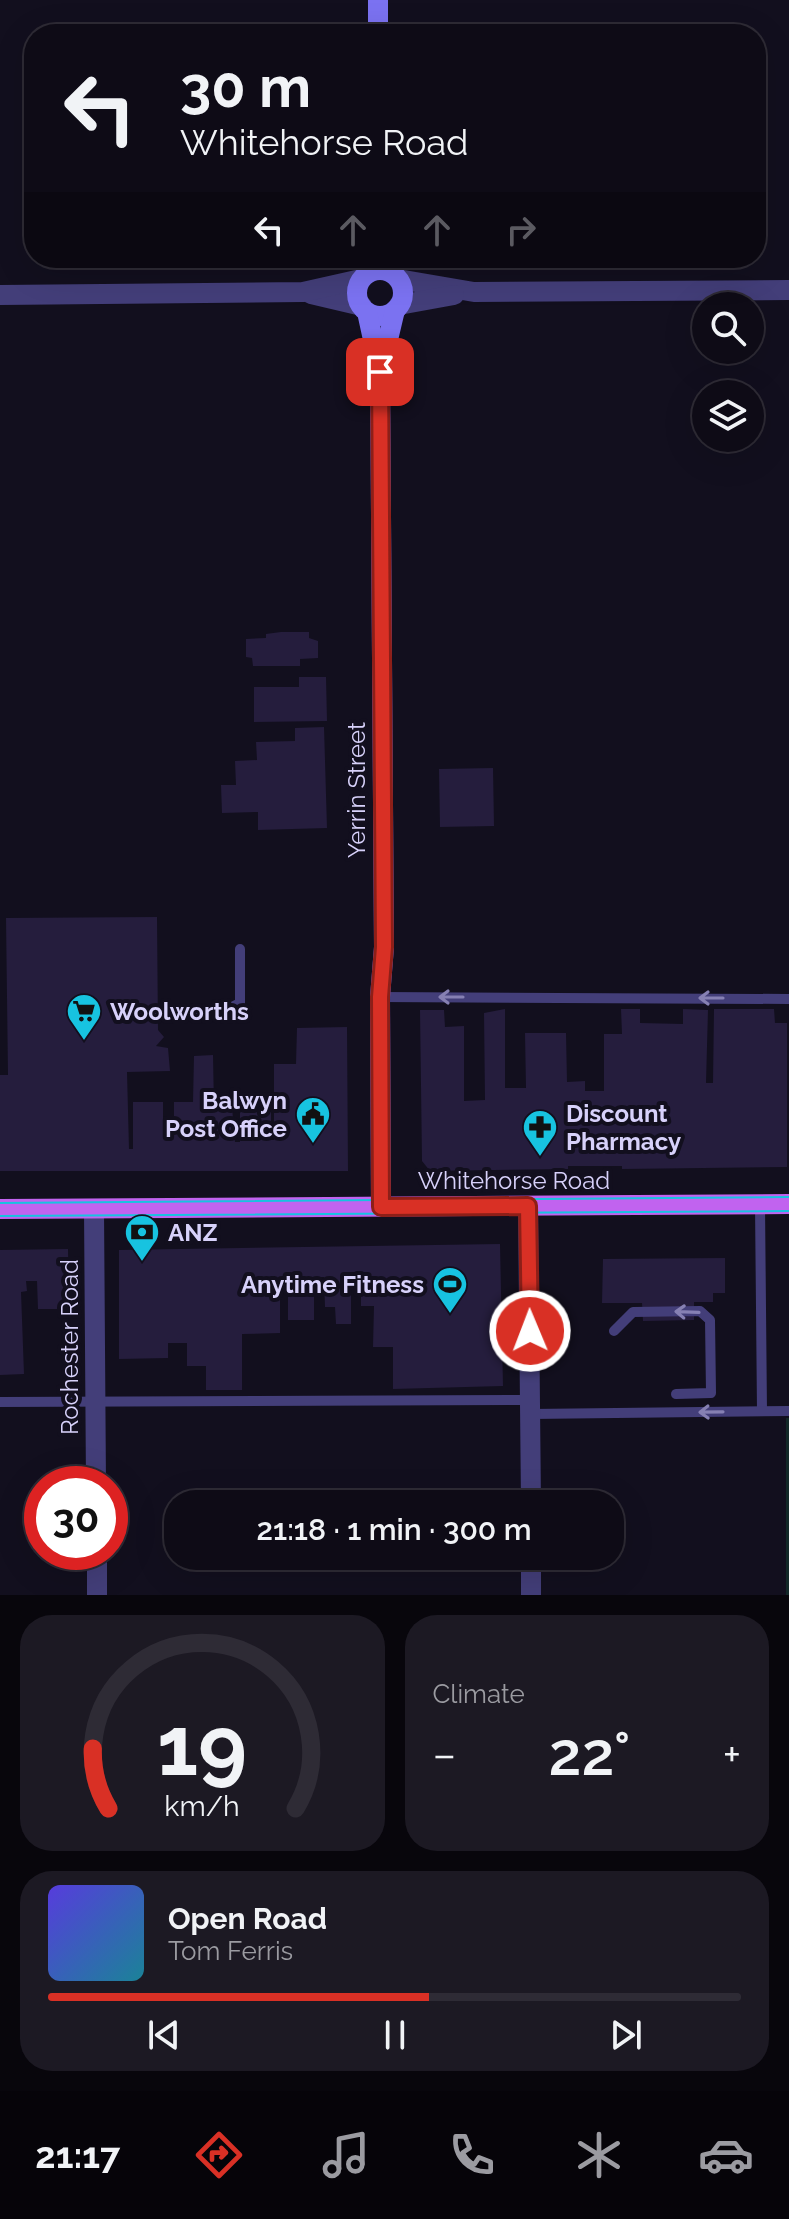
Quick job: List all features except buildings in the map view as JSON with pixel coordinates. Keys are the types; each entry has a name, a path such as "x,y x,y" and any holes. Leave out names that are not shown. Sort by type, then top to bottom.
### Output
{"main road":[{"name":"Whitehorse Road","path":"0,1209 789,1204"}],"street":[{"path":"378,0 378,24"},
{"path":"303,292 366,271 379,270 393,270 474,292"},
{"path":"393,270 403,292 397,307"},
{"path":"364,309 357,293 366,271"},
{"path":"0,295 303,292 381,315 397,307 474,292 789,290"},
{"name":"Yerrin Street","path":"380,372 397,307"},
{"name":"Yerrin Street","path":"364,309 380,372 384,947 380,997 381,1207"},
{"path":"528,1206 531,1490"},
{"name":"Rochester Road","path":"94,1209 96,1466"},
{"path":"97,1570 97,1595"},
{"path":"531,1570 531,1595"}],"lane":[{"path":"158,1012 224,1011 240,1003 240,949"},
{"path":"380,997 789,999"},
{"path":"760,1205 762,1411"},
{"path":"614,1331 633,1312 700,1311 710,1320 711,1393 676,1394"},
{"path":"0,1402 789,1411"}],"green space":[{"path":"786,1418 789,1418 789,1595 786,1595"}],"tram line":[{"path":"0,1203 789,1197"},
{"path":"0,1216 789,1211"}],"place":[{"name":"Woolworths","path":"84,1042"},
{"name":"Balwyn Post Office","path":"313,1145"},
{"name":"Discount Pharmacy","path":"540,1158"},
{"name":"ANZ","path":"142,1263"},
{"name":"Anytime Fitness","path":"450,1315"}],"route":[{"path":"380,372 384,947 380,997 381,1207 528,1206 530,1331"}]}
